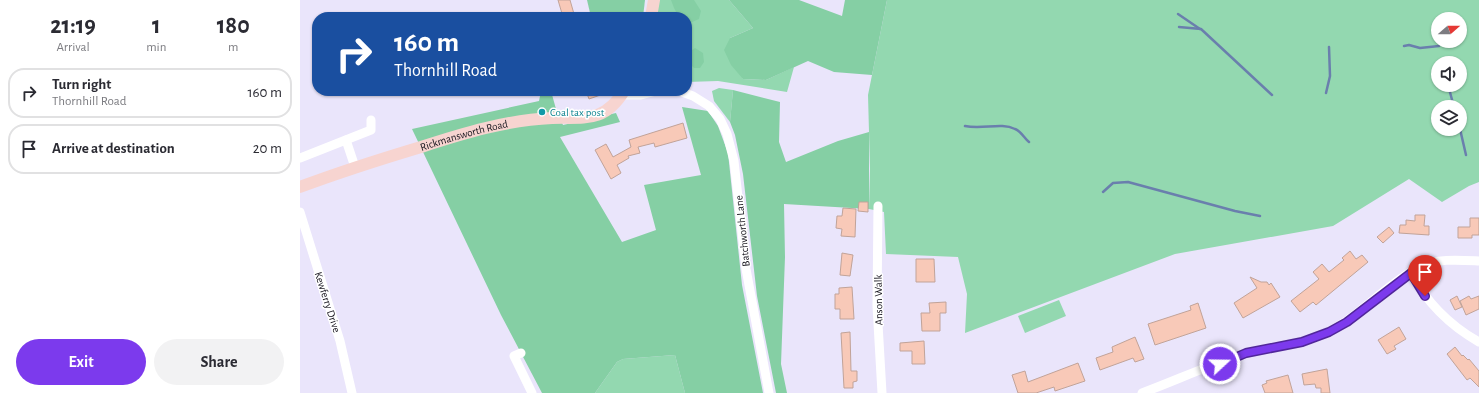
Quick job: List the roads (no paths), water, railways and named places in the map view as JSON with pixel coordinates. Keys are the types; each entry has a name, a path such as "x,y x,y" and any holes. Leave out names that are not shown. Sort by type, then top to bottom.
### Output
{"main road":[{"path":"652,12 654,0"},
{"name":"Rickmansworth Road","path":"300,187 355,167 476,130 508,123 552,118 584,118 599,114 610,109 620,96"}],"street":[{"name":"Batchworth Lane","path":"692,96 709,106 720,119 727,134 734,162 746,269 769,393"},
{"path":"300,158 371,130 371,120"},
{"path":"346,140 355,167"},
{"name":"Anson Walk","path":"878,206 878,306 882,393"},
{"name":"Kewferry Drive","path":"300,212 340,341 352,393"},
{"path":"1142,393 1246,353 1302,342 1329,332 1347,322 1420,267 1443,261 1479,261"},
{"path":"1411,273 1431,304 1446,319 1479,342"},
{"path":"521,353 514,356 532,393"}],"waterway":[{"path":"1178,14 1200,29"},
{"path":"1179,27 1201,29 1272,95"},
{"path":"1404,46 1409,45 1420,48 1431,47"},
{"path":"1326,93 1330,76 1329,47"},
{"path":"1450,92 1452,100"},
{"path":"965,126 1010,127 1019,131 1029,142"},
{"path":"1462,136 1466,155"},
{"path":"1103,192 1113,183 1128,182 1235,211 1260,216"}],"place":[{"name":"Coal tax post","path":"542,112"}]}
